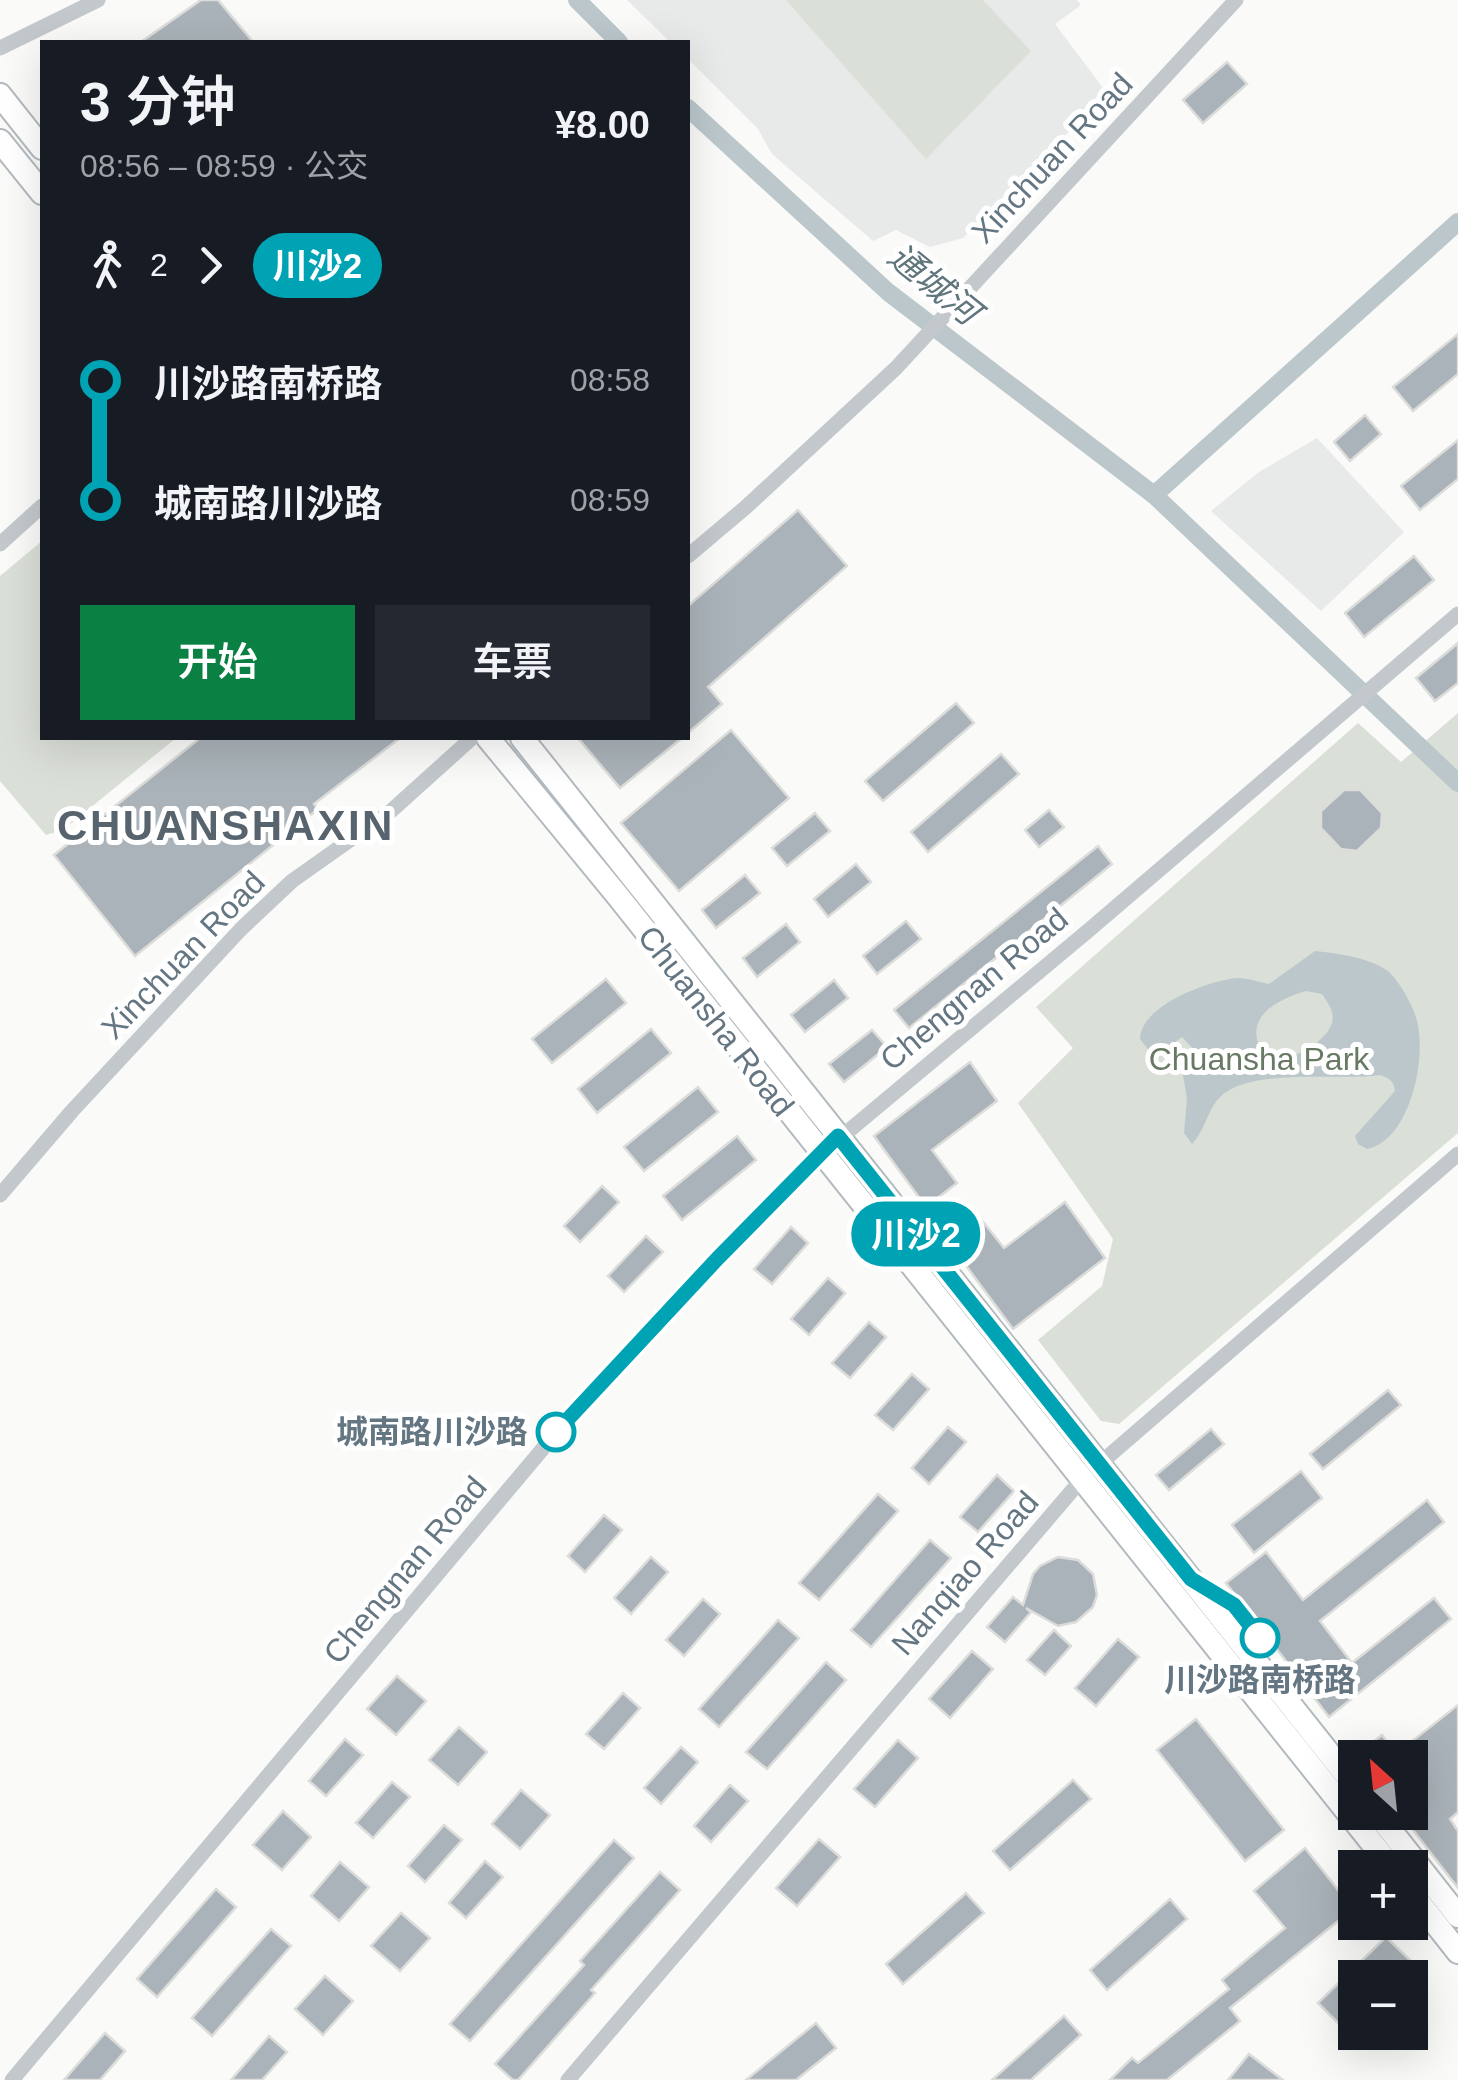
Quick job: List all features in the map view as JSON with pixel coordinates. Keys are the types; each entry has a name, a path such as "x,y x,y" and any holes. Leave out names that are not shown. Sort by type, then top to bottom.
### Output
{"main road":[{"path":"0,95 40,145"},
{"path":"0,142 40,191"},
{"name":"Chuansha Road","path":"490,740 821,1154 1338,1766"},
{"name":"Chuansha Road","path":"524,740 838,1136 1378,1850"},
{"path":"1390,1830 1458,1916"},
{"path":"1428,1913 1458,1952"}],"street":[{"path":"0,48 98,0"},
{"name":"Xinchuan Road","path":"690,554 789,468 902,360 1236,0"},
{"path":"0,544 40,508"},
{"name":"Chengnan Road","path":"12,2080 556,1432 838,1136 1089,930 1458,614"},
{"name":"Xinchuan Road","path":"0,1195 72,1111 292,881 392,811 470,740"},
{"name":"Nanqiao Road","path":"568,2080 1091,1472 1458,1154"}],"shaded area":[{"path":"627,0 1077,0 1081,5 1055,24 1107,93 963,238 930,247 896,230 873,241 772,154 758,129 690,61 690,40 668,40"},
{"path":"1317,438 1404,532 1321,611 1211,511 1259,472"},
{"path":"1315,951 1365,960 1390,973 1398,983 1415,1015 1419,1037 1417,1076 1404,1115 1382,1142 1367,1149 1358,1144 1355,1136 1395,1091 1390,1080 1380,1075 1252,1082 1220,1097 1192,1144 1184,1133 1187,1099 1182,1069 1198,1054 1182,1037 1157,1055 1150,1052 1140,1039 1143,1027 1163,1006 1210,984 1237,978 1269,984","holes":["1297,994 1322,994 1333,1019 1323,1037 1290,1057 1268,1056 1259,1045 1256,1032 1263,1015"]}],"green space":[{"path":"786,0 983,0 1031,51 926,159"},
{"path":"40,543 40,740 174,740 63,830 46,835 0,781 0,576"},
{"name":"Chuansha Park","path":"1458,713 1458,1133 1119,1424 1101,1421 1038,1340 1102,1286 1113,1239 1018,1103 1073,1048 1036,1007 1358,723 1401,762"}],"building":[{"path":"201,0 218,0 251,40 144,40"},
{"path":"1227,62 1247,84 1203,123 1183,100"},
{"path":"1458,334 1458,374 1413,411 1393,387"},
{"path":"1365,415 1381,434 1350,461 1334,442"},
{"path":"1458,440 1458,479 1420,510 1401,486"},
{"path":"798,510 847,566 708,687 722,704 690,731 690,604"},
{"path":"1414,556 1434,580 1364,637 1345,613"},
{"path":"1458,643 1458,683 1435,701 1416,678"},
{"path":"956,703 974,723 883,801 865,781"},
{"path":"731,730 789,798 679,891 621,823"},
{"path":"198,740 397,740 314,804 318,809 135,956 54,855"},
{"path":"580,740 680,740 620,788"},
{"path":"1001,754 1019,774 928,852 911,832"},
{"path":"1344,790 1360,790 1382,813 1381,828 1357,851 1341,849 1321,828 1321,811"},
{"path":"1049,810 1064,827 1039,847 1025,830"},
{"path":"815,813 830,831 787,866 772,848"},
{"path":"1098,846 1112,864 909,1028 894,1010"},
{"path":"856,864 871,882 828,917 814,899"},
{"path":"745,875 760,893 716,928 702,910"},
{"path":"906,921 921,939 877,974 863,956"},
{"path":"786,924 800,942 757,977 743,958"},
{"path":"606,979 626,1003 552,1063 532,1039"},
{"path":"834,980 848,998 805,1032 791,1015"},
{"path":"651,1029 671,1053 597,1113 578,1089"},
{"path":"872,1030 887,1047 844,1082 829,1064"},
{"path":"970,1062 997,1101 932,1150 957,1183 926,1207 874,1136"},
{"path":"698,1087 718,1112 644,1171 624,1147"},
{"path":"737,1136 756,1160 682,1220 663,1196"},
{"path":"602,1186 619,1202 580,1242 564,1226"},
{"path":"1065,1202 1105,1258 1013,1329 950,1244 981,1219 1004,1248"},
{"path":"791,1227 808,1243 772,1284 754,1269"},
{"path":"646,1236 663,1252 624,1292 608,1276"},
{"path":"828,1278 845,1293 809,1335 791,1319"},
{"path":"869,1322 886,1337 850,1378 832,1363"},
{"path":"912,1374 929,1389 893,1430 875,1415"},
{"path":"1388,1390 1401,1405 1323,1469 1310,1454"},
{"path":"948,1427 966,1442 929,1484 912,1468"},
{"path":"1211,1429 1224,1444 1169,1490 1156,1475"},
{"path":"1301,1471 1322,1498 1254,1553 1232,1525"},
{"path":"997,1475 1014,1491 978,1532 960,1517"},
{"path":"878,1494 898,1511 819,1600 799,1583"},
{"path":"1427,1500 1444,1522 1320,1621 1352,1663 1434,1598 1451,1619 1329,1717 1226,1583 1266,1552 1303,1600"},
{"path":"604,1515 622,1530 585,1572 568,1556"},
{"path":"930,1540 951,1558 871,1647 851,1630"},
{"path":"651,1557 668,1572 631,1614 614,1598"},
{"path":"1058,1557 1078,1560 1093,1574 1097,1595 1093,1607 1076,1622 1058,1626 1026,1608 1031,1612 1005,1642 987,1627 1013,1597 1023,1605 1033,1574"},
{"path":"703,1599 720,1614 684,1656 666,1640"},
{"path":"778,1620 799,1638 719,1727 699,1709"},
{"path":"1054,1630 1071,1646 1045,1675 1027,1660"},
{"path":"1118,1639 1139,1657 1096,1706 1075,1688"},
{"path":"972,1651 993,1669 950,1718 929,1699"},
{"path":"826,1662 846,1680 767,1769 746,1752"},
{"path":"397,1676 426,1701 396,1735 367,1709"},
{"path":"623,1693 640,1708 604,1749 586,1734"},
{"path":"1458,1705 1458,1812 1450,1819 1458,1831 1458,1888 1413,1830 1428,1830 1428,1740 1414,1740"},
{"path":"1196,1719 1284,1830 1245,1861 1157,1750"},
{"path":"459,1727 487,1752 458,1785 429,1760"},
{"path":"345,1739 363,1755 326,1796 309,1781"},
{"path":"898,1740 918,1758 875,1807 854,1789"},
{"path":"681,1747 698,1762 661,1804 644,1788"},
{"path":"1073,1780 1091,1799 1010,1870 993,1851"},
{"path":"392,1782 410,1797 373,1838 356,1823"},
{"path":"730,1785 748,1801 711,1842 694,1826"},
{"path":"521,1790 550,1815 520,1849 492,1824"},
{"path":"283,1811 311,1837 282,1870 253,1845"},
{"path":"444,1825 462,1840 425,1882 408,1866"},
{"path":"819,1839 840,1857 797,1906 776,1888"},
{"path":"614,1840 634,1858 470,2041 450,2024"},
{"path":"1305,1848 1338,1890 1338,1921 1230,2008 1240,2021 1167,2080 1110,2080 1132,2058 1138,2063 1229,1989 1222,1980 1285,1928 1254,1891"},
{"path":"485,1861 503,1877 466,1918 449,1903"},
{"path":"340,1862 369,1887 339,1921 311,1896"},
{"path":"660,1872 680,1890 591,1990 595,1993 518,2080 513,2080 495,2064"},
{"path":"216,1889 236,1907 157,1997 137,1979"},
{"path":"966,1893 984,1913 903,1984 886,1964"},
{"path":"1170,1899 1187,1919 1107,1990 1090,1970"},
{"path":"401,1913 430,1938 400,1971 371,1946"},
{"path":"271,1929 291,1946 212,2036 192,2018"},
{"path":"1383,1940 1389,1940 1410,1960 1362,1960"},
{"path":"325,1976 353,2001 323,2035 295,2009"},
{"path":"1338,1984 1338,2023 1318,2003"},
{"path":"1064,2016 1081,2035 1031,2080 992,2080"},
{"path":"816,2023 836,2048 796,2080 746,2080"},
{"path":"105,2033 125,2051 100,2080 64,2080"},
{"path":"269,2036 287,2052 262,2080 231,2080"},
{"path":"1249,2054 1283,2080 1228,2080"}],"waterway":[{"name":"通城河","path":"577,0 617,40"},
{"name":"通城河","path":"690,110 888,292 1154,495 1458,783"},
{"name":"通城河","path":"1154,495 1458,222"}],"bus line":[{"name":"川沙2","path":"556,1432 838,1136 1191,1579 1234,1605 1260,1638"}],"place":[{"name":"城南路川沙路","path":"556,1432"},
{"name":"川沙路南桥路","path":"1260,1638"}],"district":[{"name":"CHUANSHAXIN","path":"226,825"}]}
